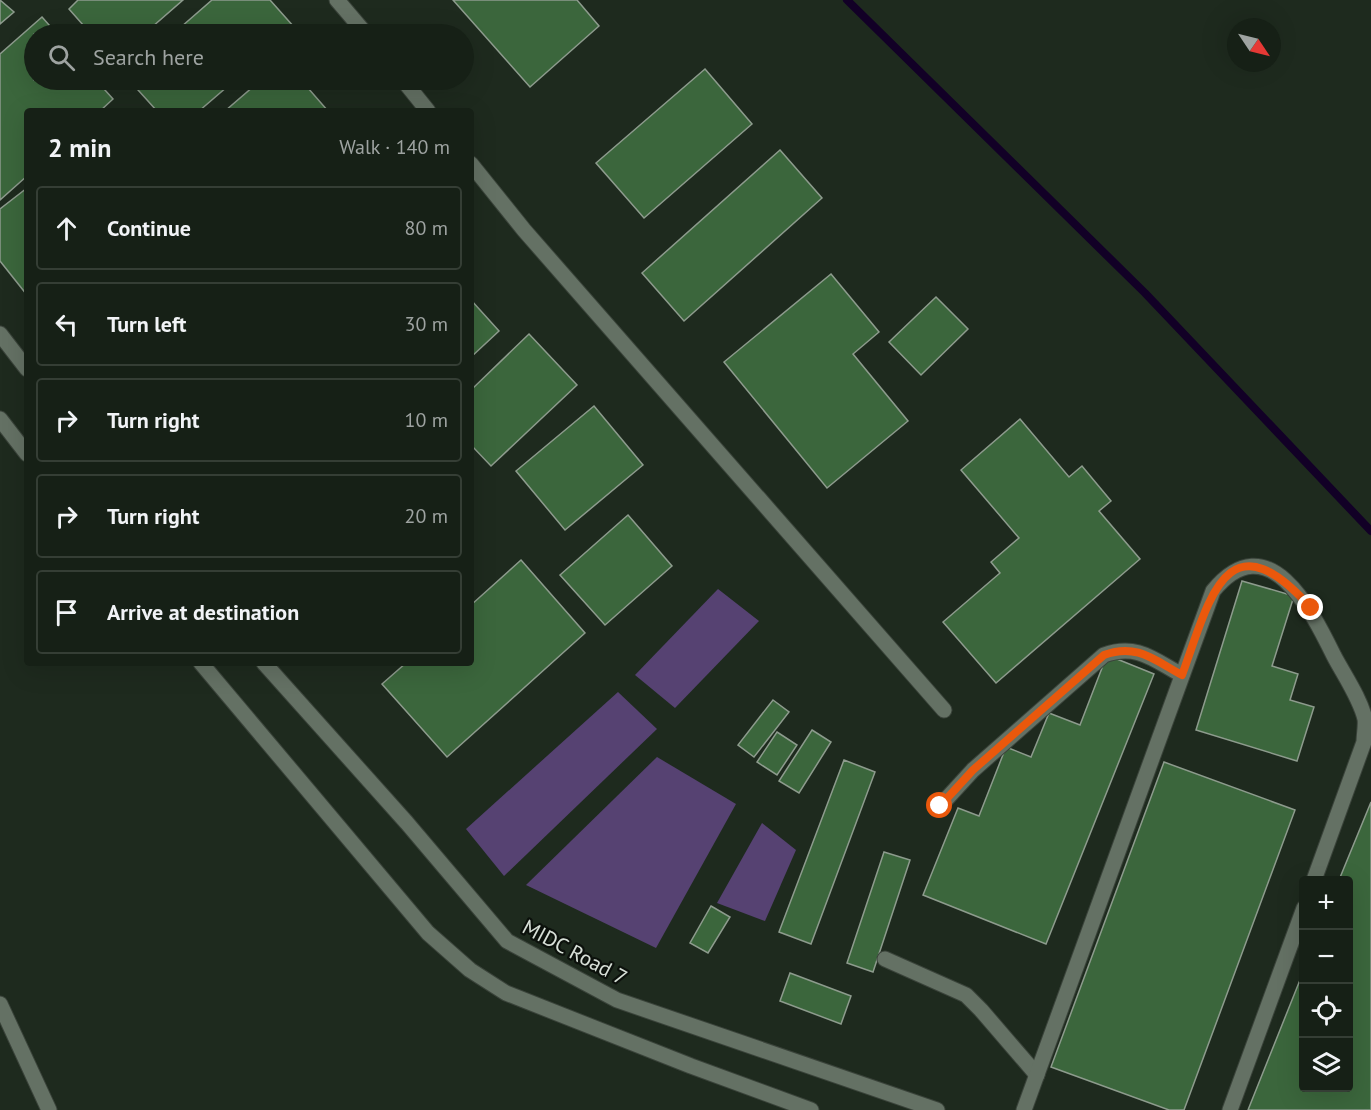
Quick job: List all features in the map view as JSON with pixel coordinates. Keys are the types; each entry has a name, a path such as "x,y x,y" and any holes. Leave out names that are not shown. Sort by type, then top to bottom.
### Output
{"street":[{"path":"337,0 357,24"},
{"path":"411,90 426,108"},
{"path":"474,168 532,238 944,710"},
{"path":"0,334 24,365"},
{"path":"0,419 24,450"},
{"path":"1024,1110 1213,591 1227,574 1243,566 1263,567 1291,586 1311,608 1365,719 1364,742 1315,876"},
{"path":"940,806 973,770 1104,655 1119,650 1139,651 1182,675"},
{"path":"204,666 428,933 470,970 506,993 691,1066 811,1110"},
{"name":"MIDC Road 7","path":"267,666 407,823 507,941 617,1000 937,1110"},
{"path":"1230,1110 1299,922"},
{"path":"885,959 966,995 1037,1075"},
{"path":"0,1004 49,1110"}],"shaded area":[{"path":"718,589 759,621 675,708 635,675"},
{"path":"618,692 657,729 504,876 466,829"},
{"path":"657,757 736,804 656,948 526,885"},
{"path":"762,823 796,850 765,921 717,903"}],"building":[{"path":"0,0 14,12 0,24"},
{"path":"78,0 183,0 155,24 82,24 69,9"},
{"path":"212,0 270,0 291,24 184,24"},
{"path":"453,0 577,0 599,26 530,87"},
{"path":"42,17 48,24 34,24"},
{"path":"24,33 24,90 105,90 113,99 103,108 24,108 24,179 0,200 0,54"},
{"path":"705,69 752,124 644,218 596,163"},
{"path":"138,90 223,90 202,108 154,108"},
{"path":"249,90 310,90 325,108 228,108"},
{"path":"780,150 822,198 684,321 642,273"},
{"path":"24,190 24,291 0,261 0,209"},
{"path":"831,274 879,332 853,354 908,421 827,488 724,362"},
{"path":"936,297 968,329 921,375 889,342"},
{"path":"474,303 499,331 474,354"},
{"path":"529,334 577,385 491,466 474,448 474,387"},
{"path":"594,406 643,465 565,530 516,471"},
{"path":"1020,419 1069,477 1082,466 1111,501 1099,511 1140,559 996,683 943,622 1000,573 991,562 1019,538 961,470"},
{"path":"628,515 672,566 605,625 560,575"},
{"path":"521,560 585,633 447,757 382,684 403,666 474,666 474,602"},
{"path":"1242,581 1294,596 1272,666 1298,674 1290,700 1314,707 1297,761 1196,730"},
{"path":"1107,655 1154,674 1046,944 923,895 958,808 979,816 1006,747 1031,757 1049,713 1080,725"},
{"path":"773,700 789,712 754,757 738,745"},
{"path":"812,730 831,742 799,793 779,781"},
{"path":"777,732 797,745 777,775 757,762"},
{"path":"844,760 875,772 811,944 779,932"},
{"path":"1164,762 1295,810 1184,1110 1169,1110 1051,1067"},
{"path":"1371,802 1371,1110 1248,1110 1299,982 1299,1092 1353,1092 1353,876 1341,876"},
{"path":"884,852 910,860 873,972 847,963"},
{"path":"711,906 730,917 708,953 690,943"},
{"path":"790,973 851,996 841,1024 780,1001"}],"waterway":[{"path":"847,0 1145,293 1371,531"}],"route":[{"path":"940,806 973,770 1104,655 1119,650 1139,651 1182,675 1213,591 1227,574 1243,566 1263,567 1291,586 1311,608"}]}
